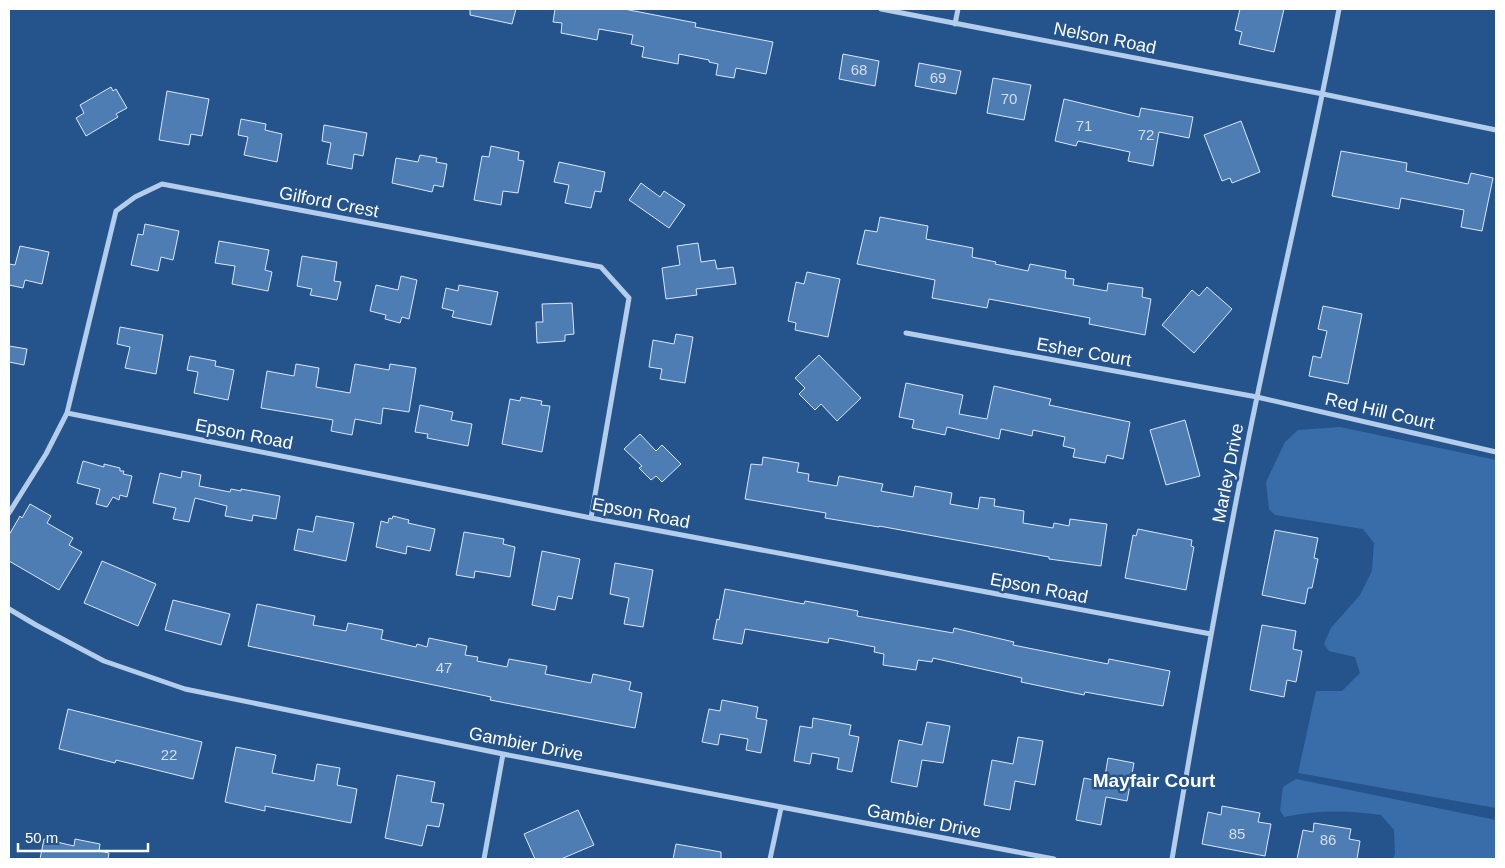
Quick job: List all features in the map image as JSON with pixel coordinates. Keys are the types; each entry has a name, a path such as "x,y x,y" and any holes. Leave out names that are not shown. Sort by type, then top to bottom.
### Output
{"street":[{"name":"Nelson Road","path":"881,9 1323,94 1496,130"},
{"path":"955,24 958,9"},
{"name":"Marley Drive","path":"1172,859 1211,634 1257,397 1323,94 1339,9"},
{"name":"Gilford Crest","path":"9,513 46,454 67,413 116,211 135,197 162,184 601,267 629,298 591,518"},
{"name":"Esher Court","path":"906,333 1257,397"},
{"name":"Red Hill Court","path":"1257,397 1496,452"},
{"name":"Epson Road","path":"67,413 591,518 1211,634"},
{"name":"Gambier Drive","path":"9,609 104,661 185,688 503,754 1054,859"},
{"path":"484,859 503,754"},
{"path":"770,859 781,808"}],"shaded area":[{"path":"1340,427 1496,460 1496,808 1298,773 1316,691 1342,691 1360,673 1355,657 1329,651 1324,644 1331,628 1360,595 1372,571 1374,543 1363,529 1275,515 1269,509 1266,482 1285,442 1298,430"},
{"path":"1296,779 1496,820 1496,859 1393,859 1395,854 1394,830 1381,815 1357,812 1332,812 1284,817 1280,810 1283,787"}],"building":[{"path":"470,9 516,9 512,24 470,15"},
{"path":"555,9 624,9 696,23 695,27 773,42 766,74 736,68 734,78 716,75 718,64 709,62 709,60 679,54 678,64 642,57 644,47 631,44 633,35 599,29 597,40 561,33 562,23 553,22"},
{"path":"1240,9 1284,9 1274,52 1239,44 1242,32 1235,30"},
{"path":"843,54 879,61 875,86 839,79"},
{"path":"919,63 961,71 956,94 915,86"},
{"path":"993,78 1031,85 1024,120 987,113"},
{"path":"111,87 113,91 116,89 127,108 116,114 118,117 86,136 76,118 84,113 80,105"},
{"path":"167,91 209,99 202,136 191,134 189,145 159,140"},
{"path":"1064,99 1139,117 1141,108 1193,117 1189,138 1159,132 1153,166 1128,161 1130,152 1078,141 1076,146 1055,141"},
{"path":"241,119 266,124 265,130 282,134 277,162 244,155 248,137 238,135"},
{"path":"1241,121 1260,172 1232,183 1230,178 1222,181 1204,135"},
{"path":"324,125 367,133 363,156 354,154 352,169 327,164 331,143 322,141"},
{"path":"491,146 519,152 518,160 524,161 518,193 503,191 501,205 474,200 482,156 489,157"},
{"path":"1341,151 1407,163 1406,171 1468,184 1471,173 1493,178 1482,231 1461,227 1464,210 1401,198 1399,209 1332,196"},
{"path":"420,155 437,158 436,162 447,164 443,187 434,185 432,192 392,183 396,158 418,162"},
{"path":"559,162 605,172 601,192 595,191 591,208 565,203 569,185 554,182"},
{"path":"641,183 660,197 664,191 685,205 669,228 629,200"},
{"path":"880,217 928,226 926,239 973,248 972,257 996,262 995,264 1028,271 1030,264 1066,271 1065,278 1074,279 1073,285 1107,291 1108,283 1143,288 1142,297 1151,299 1145,335 1089,324 1090,318 989,299 987,308 932,298 935,280 857,264 865,230 877,232"},
{"path":"145,224 179,231 173,260 161,257 158,271 131,265 138,234 143,235"},
{"path":"219,241 269,250 265,270 272,272 268,291 232,284 235,266 215,263"},
{"path":"698,243 701,262 715,260 717,269 733,267 736,284 696,289 697,295 666,299 662,268 680,265 677,246"},
{"path":"20,246 49,252 42,284 25,280 23,288 9,285 9,264 15,265"},
{"path":"302,256 337,262 334,281 341,282 337,300 310,295 312,289 297,286"},
{"path":"807,272 840,279 828,337 795,330 796,323 788,321 796,282 804,284"},
{"path":"401,276 417,280 409,319 402,317 400,323 385,319 386,315 370,311 376,285 398,290"},
{"path":"459,285 498,292 491,325 452,317 454,311 442,308 446,288 458,291"},
{"path":"1207,287 1232,309 1194,353 1162,325 1192,290 1199,296"},
{"path":"572,303 574,334 565,335 565,341 537,343 536,322 543,322 542,304"},
{"path":"1323,306 1362,314 1348,384 1309,376 1313,356 1321,358 1327,331 1318,329"},
{"path":"120,327 163,335 156,374 125,368 130,347 117,344"},
{"path":"676,334 693,337 685,383 660,379 662,369 649,367 653,340 674,344"},
{"path":"9,346 27,349 24,365 9,362"},
{"path":"819,355 861,398 837,421 821,404 815,410 799,394 805,388 795,378"},
{"path":"190,356 216,361 215,366 234,370 228,400 194,393 198,372 187,370"},
{"path":"296,364 319,368 316,387 350,393 355,364 389,370 390,364 416,368 409,412 383,408 381,424 355,419 352,435 331,431 333,420 261,408 267,371 294,376"},
{"path":"906,383 963,395 959,414 987,419 994,386 1051,399 1049,405 1130,422 1123,459 1107,455 1105,463 1073,457 1075,449 1063,446 1065,437 1033,430 1032,436 1001,429 999,439 947,427 945,435 912,428 914,420 899,417"},
{"path":"521,397 542,401 541,405 550,406 542,452 502,444 510,399 520,401"},
{"path":"420,405 453,412 451,420 472,424 468,446 427,438 428,434 415,432"},
{"path":"1185,420 1200,476 1166,485 1150,430"},
{"path":"640,434 656,451 662,445 681,464 662,482 656,476 651,480 639,468 642,466 624,449"},
{"path":"763,457 799,463 797,472 809,474 808,481 837,486 839,476 883,484 881,491 913,497 915,486 952,493 950,504 978,509 980,497 995,499 994,506 1024,511 1023,523 1053,528 1054,523 1069,526 1070,519 1107,524 1101,566 1049,559 1049,557 825,518 826,513 745,499 751,464 762,465"},
{"path":"83,461 104,467 104,464 120,468 120,471 124,471 123,474 132,476 127,497 120,495 119,500 113,497 107,507 96,504 100,489 77,483"},
{"path":"182,471 201,475 199,486 230,492 231,489 241,491 241,489 280,496 276,519 253,515 252,521 225,516 227,506 195,498 189,522 173,519 176,508 153,503 160,473 181,478"},
{"path":"30,504 51,516 47,523 73,538 69,545 82,552 59,590 9,561 9,535 20,516 22,518"},
{"path":"316,516 354,523 346,561 294,550 298,529 313,532"},
{"path":"393,516 409,520 408,523 435,529 430,551 407,546 406,554 376,547 381,521 388,523 389,518 392,519"},
{"path":"1138,529 1192,540 1191,546 1194,547 1186,590 1125,578 1133,535 1136,536"},
{"path":"1275,530 1318,538 1314,558 1318,559 1312,588 1308,588 1305,604 1262,595"},
{"path":"464,532 504,539 503,544 515,547 510,577 475,571 474,578 456,575"},
{"path":"542,551 580,559 572,599 558,596 555,610 532,605"},
{"path":"102,561 156,584 138,626 84,603"},
{"path":"615,563 653,570 643,627 624,624 629,598 610,594"},
{"path":"725,589 804,604 805,601 858,611 857,616 953,633 954,628 1014,642 1013,645 1108,664 1109,659 1170,671 1163,706 1085,692 1084,695 1021,682 1022,678 933,658 932,662 918,660 916,670 883,665 884,654 874,652 875,647 829,638 828,643 745,629 742,644 713,639"},
{"path":"173,600 230,614 221,645 165,630"},
{"path":"257,604 315,616 313,625 346,631 348,623 383,630 381,639 416,647 417,644 427,647 429,638 467,646 465,655 478,657 477,661 507,667 509,659 547,666 545,674 591,683 593,674 631,682 629,690 642,693 635,728 490,700 491,697 248,646"},
{"path":"1262,625 1296,631 1293,649 1302,651 1296,682 1287,680 1284,697 1250,690"},
{"path":"722,700 758,707 756,718 767,720 761,753 746,750 748,739 720,734 718,745 702,742 709,709 720,711"},
{"path":"68,709 202,742 193,779 116,760 115,763 59,749"},
{"path":"813,718 851,725 849,735 859,737 852,772 837,769 839,758 812,753 810,764 794,761 800,726 812,728"},
{"path":"927,722 950,726 943,763 922,760 917,787 891,782 899,740 922,745"},
{"path":"1018,737 1043,741 1035,785 1015,781 1010,810 984,805 992,760 1013,764"},
{"path":"236,747 276,755 272,773 314,781 317,764 340,768 337,785 357,789 351,823 265,806 265,811 225,802"},
{"path":"1108,758 1134,763 1127,801 1106,797 1101,825 1076,820 1084,778 1104,782"},
{"path":"397,775 435,782 431,802 444,804 439,827 427,825 422,846 385,838"},
{"path":"1222,806 1260,813 1258,822 1271,824 1265,856 1202,844 1208,812 1221,815"},
{"path":"578,810 594,845 561,859 535,859 524,834"},
{"path":"1314,823 1351,829 1349,839 1360,841 1357,859 1297,859 1303,830 1313,832"},
{"path":"44,839 74,846 75,839 100,844 99,851 109,853 108,859 40,859"},
{"path":"676,844 721,852 721,859 673,859"}],"district":[{"name":"Mayfair Court","path":"1154,780"}]}
